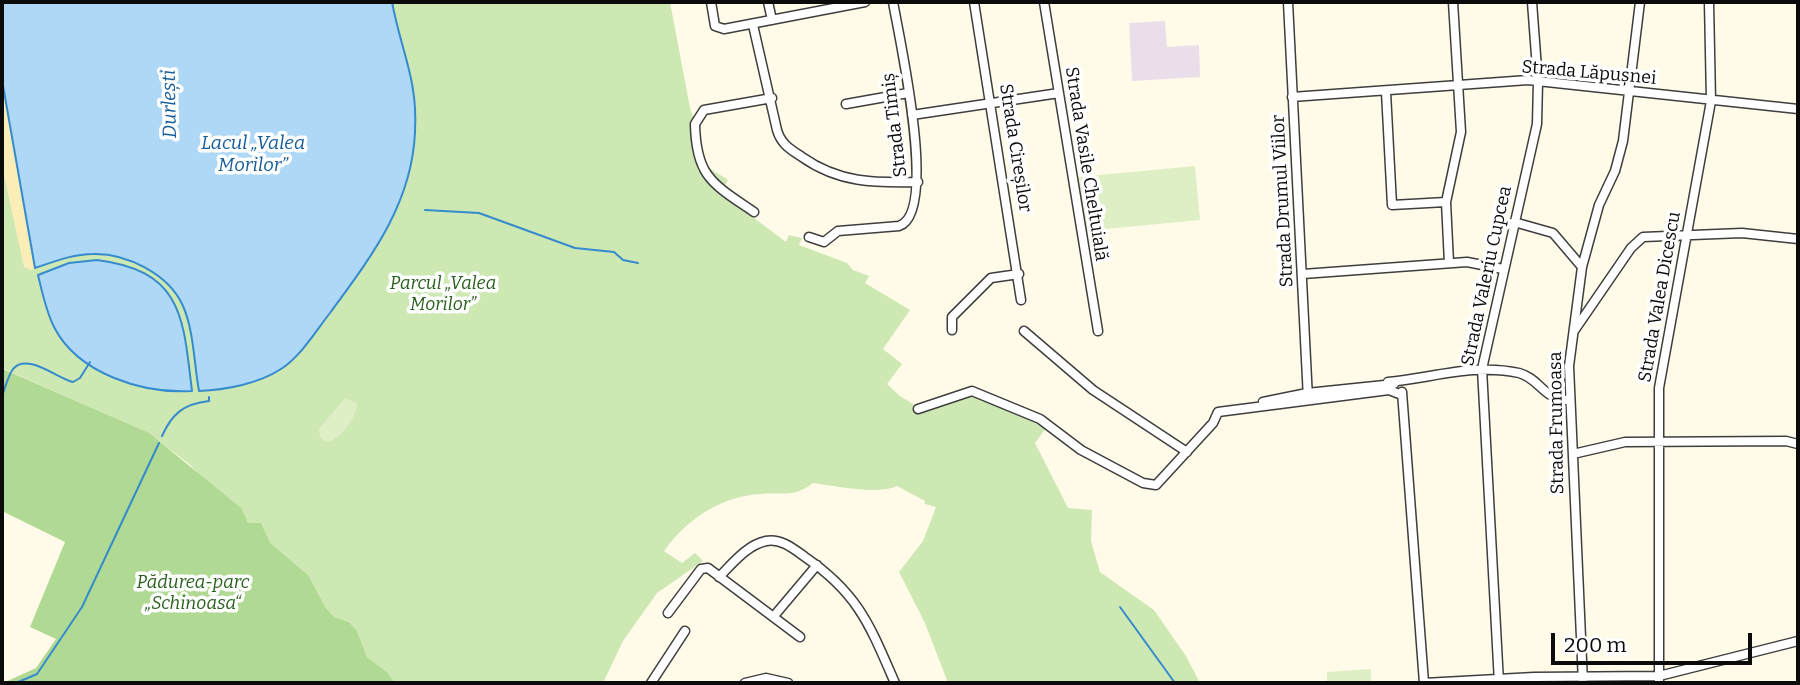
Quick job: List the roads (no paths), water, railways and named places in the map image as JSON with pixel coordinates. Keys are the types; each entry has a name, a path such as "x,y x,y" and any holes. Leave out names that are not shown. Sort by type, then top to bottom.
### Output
{"street":[{"path":"711,2 715,26 724,29 864,2"},
{"path":"768,2 772,20"},
{"name":"Strada Timiș","path":"808,237 824,242 838,231 886,229 906,224 912,216 918,182 912,115 892,2"},
{"name":"Strada Cireșilor","path":"974,2 1021,300"},
{"name":"Strada Vasile Cheltuială","path":"1044,2 1073,193 1098,331"},
{"name":"Strada Drumul Viilor","path":"1288,2 1308,396"},
{"path":"1449,264 1446,202 1461,132 1453,2"},
{"name":"Strada Valeriu Cupcea","path":"1499,681 1482,369 1536,124 1538,82 1532,2"},
{"name":"Strada Frumoasa","path":"1583,681 1569,400 1572,335 1582,267 1600,205 1619,160 1640,2"},
{"name":"Strada Valea Dicescu","path":"1659,680 1659,441 1662,367 1711,101 1709,2"},
{"path":"753,25 781,141 812,164 853,181 918,182"},
{"name":"Strada Lăpușnei","path":"1292,97 1538,82 1798,109"},
{"path":"1386,92 1392,205 1446,202"},
{"path":"846,104 908,93"},
{"path":"912,115 1059,93"},
{"path":"754,212 715,183 701,168 695,124 704,110 772,98"},
{"path":"1514,222 1550,231 1582,267"},
{"path":"1572,335 1634,243 1645,236 1742,233 1798,239"},
{"path":"1303,274 1467,262 1503,269"},
{"path":"952,330 950,320 991,278 1019,274"},
{"path":"1024,331 1093,390 1187,452"},
{"path":"1308,396 1482,369 1526,375 1548,395 1569,400"},
{"path":"1408,380 1402,392 1410,529 1424,683 1659,680 1798,641"},
{"path":"1388,382 1402,392"},
{"path":"918,409 972,391 1040,419 1074,445 1147,485 1160,482 1213,423 1218,412 1262,406 1264,400 1389,390 1402,392"},
{"path":"1573,454 1612,443 1786,440 1798,444"},
{"path":"719,577 755,544 769,540 781,542 817,565 854,598 871,627 895,683"},
{"path":"774,616 817,565"},
{"path":"668,613 701,569 708,568 800,637"},
{"path":"651,683 685,631"},
{"path":"745,683 766,678 788,683"}],"water":[{"name":"Lacul „Valea Morilor”","path":"2,2 392,2 414,96 415,132 406,183 398,206 374,250 313,336 288,364 252,382 230,388 199,391 187,316 168,284 157,275 119,257 93,254 78,255 35,268 2,80"},
{"path":"97,260 126,266 147,275 163,287 174,303 181,321 192,391 153,389 114,378 95,369 65,343 49,315 38,275 69,263"}],"waterway":[{"path":"425,210 479,213 575,248 614,252 623,260 638,263"},
{"name":"Durlești","path":"2,396 11,372 19,365 34,365 73,382 80,378 90,362"},
{"path":"162,436 180,411 209,401 209,397"},
{"path":"16,683 37,674 82,607 159,443"},
{"path":"1120,607 1175,683"}],"park label":[{"name":"Parcul „Valea Morilor”","path":"443,294"},
{"name":"Pădurea-parc „Schinoasa“","path":"193,593"}]}
